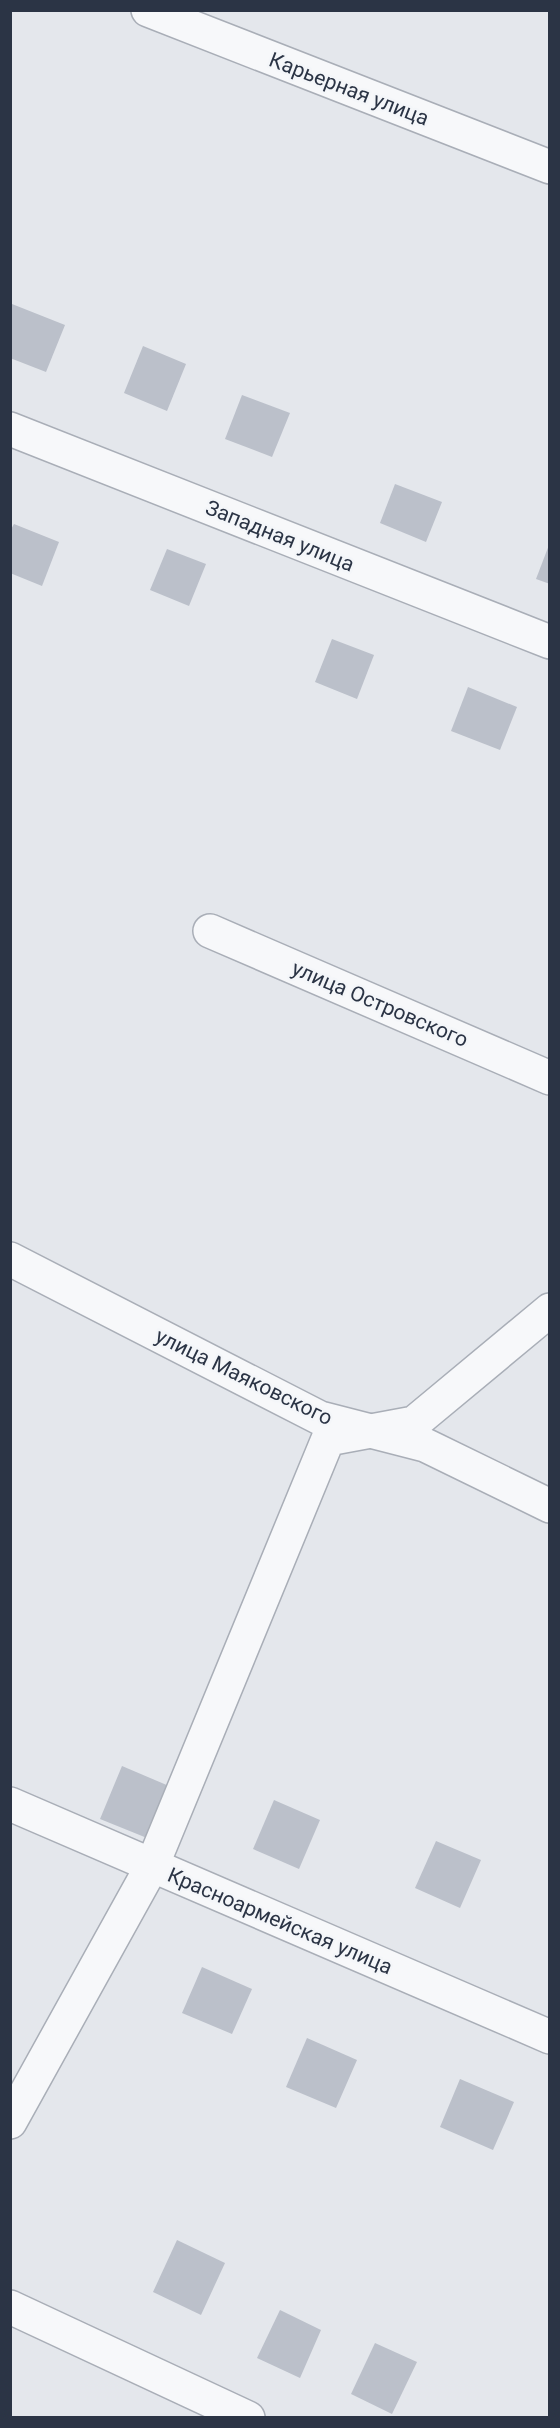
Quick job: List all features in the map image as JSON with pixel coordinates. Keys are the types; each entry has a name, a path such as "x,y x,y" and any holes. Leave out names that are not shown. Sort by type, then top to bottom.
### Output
{"street":[{"name":"Карьерная улица","path":"148,10 549,167"},
{"name":"Западная улица","path":"10,429 549,642"},
{"name":"улица Островского","path":"210,931 549,1078"},
{"name":"улица Маяковского","path":"10,1259 320,1418 425,1444 549,1506"},
{"path":"10,2122 152,1866 328,1439 414,1423 549,1310"},
{"name":"Красноармейская улица","path":"10,1804 549,2037"},
{"path":"10,2307 248,2418"}],"building":[{"path":"12,304 65,325 46,372 10,358"},
{"path":"143,346 186,364 167,411 124,393"},
{"path":"242,395 290,413 272,457 225,439"},
{"path":"395,484 442,502 426,542 380,523"},
{"path":"14,524 59,542 42,586 10,573 10,531"},
{"path":"550,545 550,584 536,579"},
{"path":"167,549 206,564 189,606 150,590"},
{"path":"332,639 374,655 357,699 315,682"},
{"path":"468,687 517,707 500,750 451,731"},
{"path":"122,1766 169,1786 147,1838 100,1819"},
{"path":"274,1800 320,1820 299,1869 253,1849"},
{"path":"436,1841 481,1860 460,1908 415,1888"},
{"path":"202,1967 252,1989 232,2034 182,2013"},
{"path":"307,2038 357,2060 336,2108 286,2087"},
{"path":"460,2079 514,2102 493,2150 440,2127"},
{"path":"177,2240 225,2263 201,2315 153,2292"},
{"path":"280,2310 321,2330 300,2378 257,2358"},
{"path":"375,2343 417,2362 392,2414 351,2394"}]}
